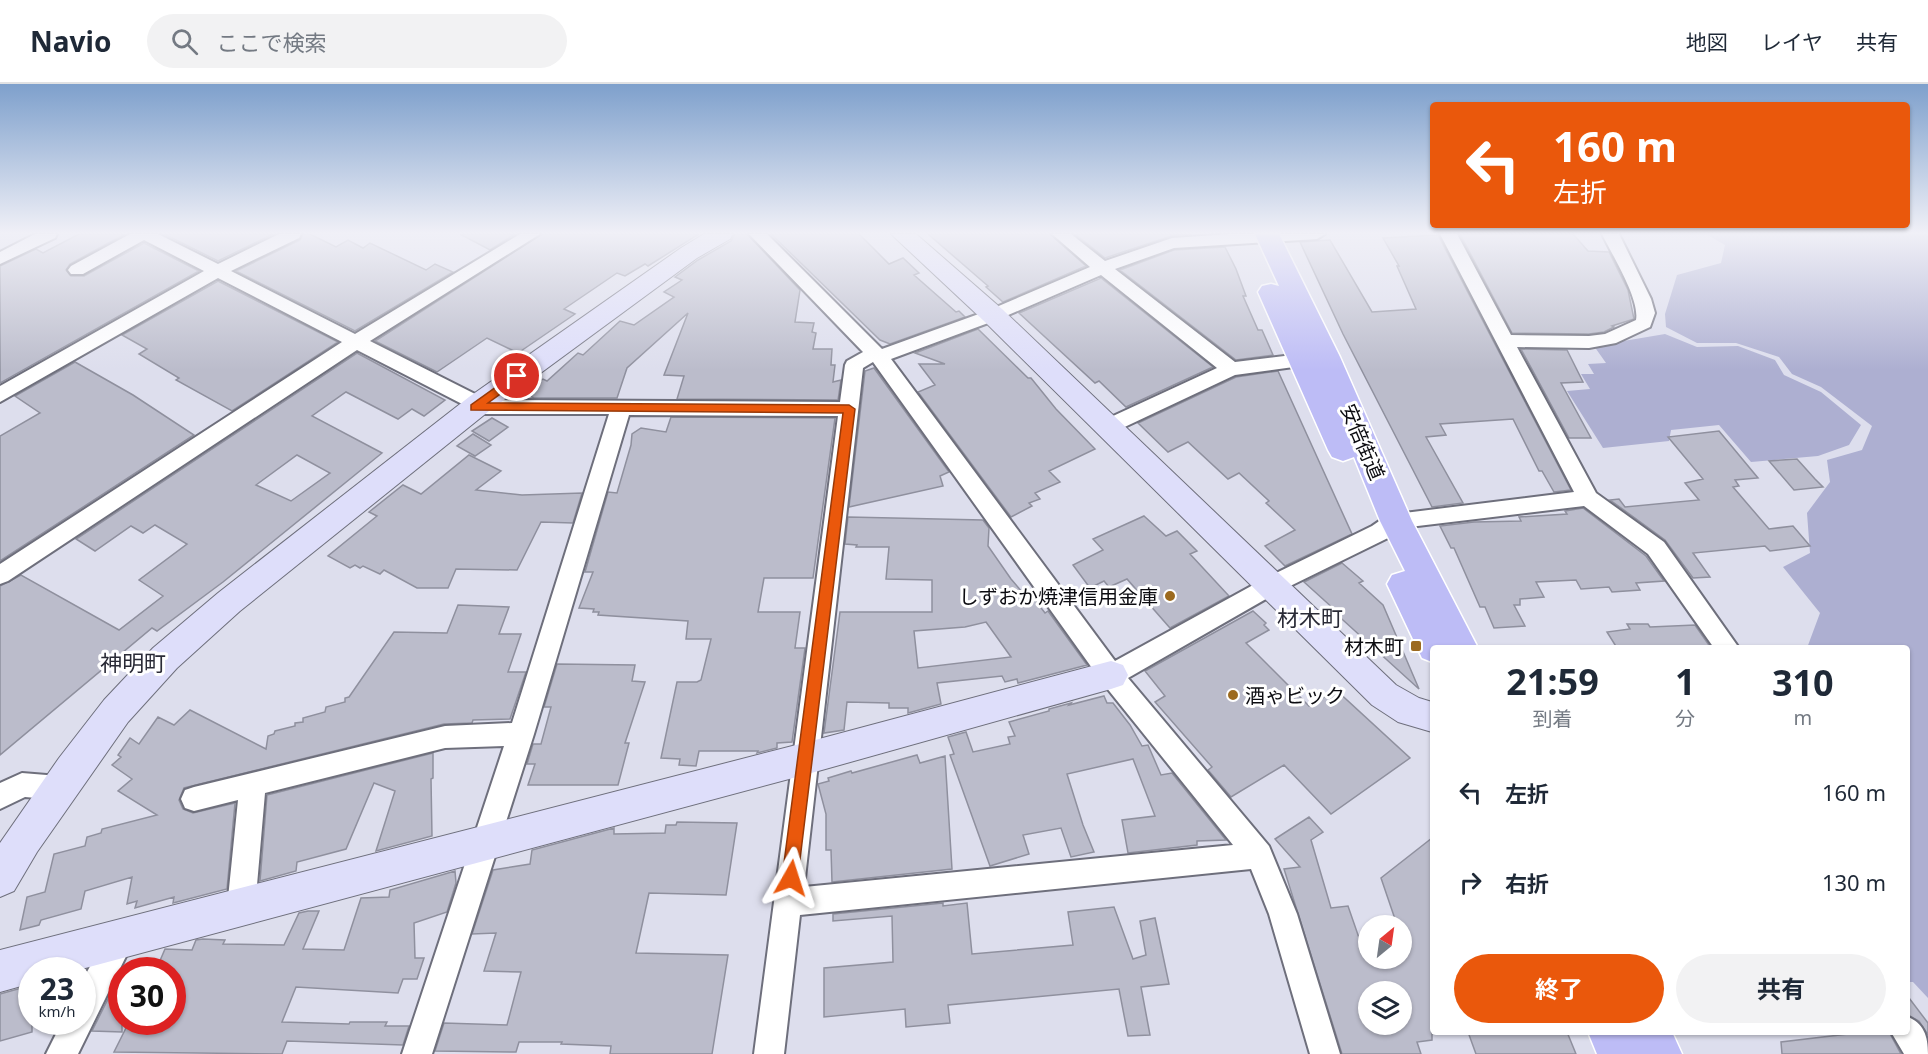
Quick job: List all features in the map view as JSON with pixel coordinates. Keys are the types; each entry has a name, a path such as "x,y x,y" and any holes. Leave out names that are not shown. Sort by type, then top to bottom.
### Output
{"main road":[{"name":"安倍街道","path":"1273,279 1301,360 1388,526 1459,645"},
{"name":"安倍街道","path":"1282,279 1326,357 1433,645"},
{"path":"1611,1035 1620,1054"},
{"path":"1650,1035 1659,1054"}],"street":[{"path":"0,395 203,279"},
{"path":"231,279 357,341 477,406 621,410 849,409"},
{"path":"0,575 357,341 458,279"},
{"path":"0,878 59,788 116,711 165,658 229,602 477,406 653,279"},
{"path":"802,279 877,355 1111,675 1259,855 1283,914 1325,1054"},
{"path":"953,279 993,315 1384,695 1410,711 1430,716"},
{"path":"769,1054 854,365 993,315 1076,279"},
{"path":"1116,279 1231,369"},
{"path":"1471,279 1588,498 1656,548 1725,645"},
{"path":"1503,341 1589,342 1609,339 1644,323 1646,313 1632,279"},
{"path":"1107,427 1231,369 1301,360"},
{"path":"417,1054 521,734 621,410"},
{"path":"0,971 804,759 1111,675 1272,585 1388,526 1588,498"},
{"path":"194,799 444,737 521,734"},
{"path":"241,908 254,784"},
{"path":"0,797 22,785 59,788"},
{"path":"788,902 1259,855"},
{"path":"96,985 120,940"},
{"path":"61,1054 71,1035"},
{"path":"1909,1035 1922,1054"}],"shaded area":[{"path":"1676,279 1928,279 1928,998 1913,982 1910,982 1910,645 1808,645 1820,613 1783,567 1810,553 1807,513 1830,482 1827,460 1862,450 1872,426 1821,387 1792,374 1779,357 1736,343 1697,343 1666,327 1665,314"},
{"path":"1665,334 1697,347 1738,346 1775,360 1784,375 1821,392 1861,425 1849,445 1818,456 1751,462 1719,425 1671,430 1669,441 1603,448 1567,391 1590,389 1581,374 1594,374 1588,364 1606,363 1594,346"}],"building":[{"path":"0,279 184,279 0,383"},
{"path":"252,279 441,279 355,331"},
{"path":"471,279 608,279 564,309 575,314 518,353 487,338 437,372 375,341"},
{"path":"680,279 790,279 800,290 795,322 814,323 812,332 816,333 813,349 832,349 831,365 835,365 833,382 841,380 838,400 677,399 684,376 664,375 688,313 627,368 617,398 534,398 523,393 543,379 547,381 578,353 583,355 620,321 634,325 674,297 664,292 682,280"},
{"path":"818,279 919,279 956,312 959,311 965,317 890,344 880,340"},
{"path":"980,279 1055,279 1003,302 986,287 988,286"},
{"path":"1103,279 1213,367 1126,407 1099,381 1095,383 1019,313"},
{"path":"1132,279 1240,279 1246,296 1243,296 1258,330 1262,330 1273,355 1236,360"},
{"path":"1317,279 1353,279 1372,312 1416,309 1403,279 1461,279 1571,490 1554,492 1542,471 1539,471 1513,419 1440,424 1446,435 1426,437 1463,503 1432,507"},
{"path":"1484,279 1623,279 1628,290 1634,319 1612,326 1614,327 1604,332 1589,334 1512,333"},
{"path":"218,281 338,342 232,411 176,380 179,378 139,354 147,349 122,335"},
{"path":"978,329 1028,378 1031,378 1056,409 1095,449 1049,471 1060,482 1035,493 1040,499 1029,503 1032,506 1011,517 918,392 935,385 919,364 945,364 915,353"},
{"path":"1521,349 1567,350 1583,382 1561,383 1591,438 1569,438"},
{"path":"357,353 445,400 424,416 412,409 398,419 346,392 312,416 382,453 223,582 157,631 152,628 0,755 0,586 21,575 119,630 163,596 139,580 187,544 155,525 143,533 131,526 95,551 76,539","holes":["297,455 330,473 291,501 256,485"]},
{"path":"75,362 133,395 194,435 0,561 0,436 40,413 15,396"},
{"path":"874,368 949,472 940,476 943,486 849,507 865,371"},
{"path":"1278,371 1352,534 1285,566 1265,546 1295,530 1266,503 1269,501 1239,473 1228,479 1188,442 1168,452 1138,423 1236,377"},
{"path":"671,417 835,418 813,578 764,578 758,612 800,612 795,648 805,648 792,742 777,743 777,748 757,753 758,751 699,751 696,766 679,765 680,759 661,758 677,682 701,680 711,639 686,639 688,621 598,615 599,612 593,612 594,609 579,608 593,572 585,572 608,492 617,493 632,434 641,428 666,432"},
{"path":"492,418 508,427 489,441 472,431"},
{"path":"1719,431 1758,478 1735,480 1739,486 1733,487 1769,529 1793,526 1810,546 1770,551 1765,546 1693,553 1710,577 1693,578 1665,540 1610,500 1619,499 1625,507 1699,500 1685,483 1703,479 1668,437"},
{"path":"473,434 491,445 475,456 457,446"},
{"path":"469,455 501,471 476,490 522,495 582,493 573,523 541,522 517,570 456,569 448,588 417,588 384,570 380,574 363,566 360,568 355,565 350,568 328,556 377,516 369,512 403,485 421,494"},
{"path":"1797,459 1823,487 1794,490 1769,461"},
{"path":"1583,508 1646,556 1664,581 1636,583 1640,590 1612,592 1609,587 1581,589 1576,580 1536,582 1544,597 1520,599 1520,605 1514,605 1525,626 1494,628 1485,607 1480,607 1454,548 1451,548 1440,526 1474,522 1521,521 1519,517 1567,514 1565,511"},
{"path":"1144,516 1166,536 1177,531 1197,551 1190,554 1229,596 1170,628 1127,579 1109,587 1104,581 1090,588 1073,565 1103,550 1093,539"},
{"path":"848,517 983,520 989,528 988,546 1011,579 1023,593 1028,591 1045,613 1048,611 1087,665 1018,683 1017,679 1005,682 1002,676 937,683 941,704 908,713 908,708 889,708 889,703 847,702 844,730 824,733 840,612 932,612 932,580 886,579 889,547 856,547 857,545 845,544","holes":["986,622 1011,657 918,668 914,631 965,627"]},
{"path":"1342,563 1363,581 1359,583 1383,605 1419,689 1304,582"},
{"path":"458,605 509,607 499,634 521,634 508,672 526,672 510,719 444,724 184,788 179,800 183,809 193,813 235,803 227,889 173,903 174,897 135,908 137,901 127,904 132,877 85,891 81,909 41,920 39,925 20,930 27,897 45,892 54,854 85,846 87,837 101,833 102,829 157,815 118,791 132,779 112,765 121,757 118,755 130,738 139,744 158,717 174,725 190,710 266,749 268,736 274,734 275,731 295,726 295,723 303,722 303,718 325,712 326,707 345,702 345,698 349,697 394,632 447,633"},
{"path":"1253,611 1266,623 1264,625 1269,630 1246,643 1309,706 1336,690 1410,758 1331,814 1284,765 1231,797 1208,770 1212,767 1155,702 1165,696 1145,671"},
{"path":"1627,624 1648,624 1650,627 1695,625 1709,645 1615,645 1607,632 1630,629"},
{"path":"557,664 635,665 632,681 645,682 625,743 629,743 618,785 528,785 535,764 527,764 533,744 541,744 551,707 544,707"},
{"path":"1104,696 1107,703 1113,703 1130,725 1142,746 1148,745 1161,775 1172,773 1226,840 1197,841 1197,845 1128,853 1122,820 1155,816 1133,759 1067,774 1094,852 1071,857 1061,828 1023,835 1029,854 990,866 950,755 954,754 948,737 966,732 973,752 1010,744 1008,737 1015,736 1009,722 1049,711 1049,709"},
{"path":"433,753 432,836 376,851 395,791 374,783 346,849 297,862 296,871 260,881 267,795"},
{"path":"917,755 920,763 945,756 952,869 832,882 831,850 826,850 826,814 818,784 829,781 828,778 851,771 852,773"},
{"path":"1309,817 1323,832 1311,840 1331,908 1348,906 1358,935 1358,969 1412,969 1412,915 1394,915 1381,878 1430,840 1430,1035 1432,1035 1432,1040 1417,1042 1421,1054 1342,1054 1284,869 1300,867 1275,839"},
{"path":"677,822 737,823 726,895 649,893 636,953 728,955 712,1054 610,1054 611,1046 561,1044 562,1042 519,1042 516,1052 435,1051 444,1023 507,1025 521,972 484,971 496,933 472,934 493,870 530,864 532,850 614,828 614,834 665,833 666,825 676,825"},
{"path":"455,871 456,883 447,912 414,923 415,958 424,958 417,979 403,979 398,993 296,987 282,1022 349,1024 350,1022 387,1022 385,1026 409,1026 403,1045 287,1041 282,1054 114,1052 122,1035 186,1035 186,957 162,957 165,949 192,950 196,940 203,939 225,940 223,944 284,945 299,913 319,911 303,949 344,950 361,898 389,897 390,890"},
{"path":"943,903 943,906 967,903 972,954 1073,945 1068,912 1114,907 1133,959 1146,955 1140,921 1155,918 1169,984 1141,987 1150,1035 1128,1036 1119,989 948,1005 950,1023 906,1027 905,1009 824,1017 824,968 893,962 892,916 833,921 833,914"},
{"path":"18,989 18,1035 21,1035 0,1041 0,994"},
{"path":"108,999 108,1032 96,1031 96,1023"},
{"path":"1910,999 1928,1023 1928,1035 1919,1021 1910,1016"},
{"path":"1469,1035 1568,1035 1576,1054 1476,1054"},
{"path":"1840,1035 1891,1035 1901,1054 1782,1054 1781,1042"}],"place":[{"name":"しずおか焼津信用金庫","path":"1170,596"},
{"name":"材木町","path":"1416,646"},
{"name":"酒ゃビック","path":"1233,695"}],"district":[{"name":"材木町","path":"1310,617"},
{"name":"神明町","path":"133,662"}],"route":[{"path":"517,376 475,407 621,410 849,409 791,878"}]}
